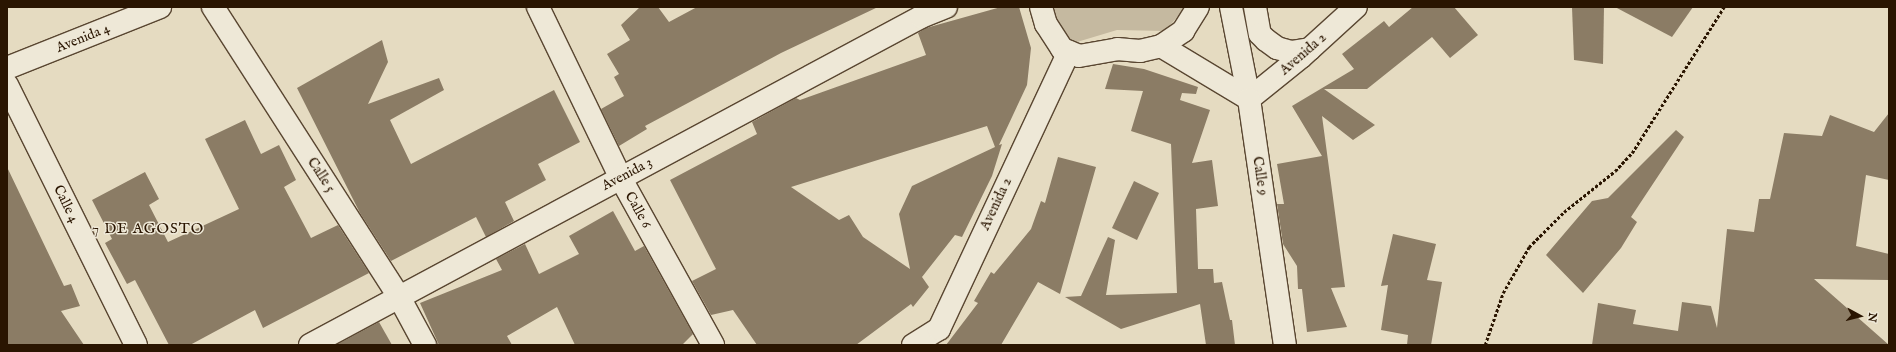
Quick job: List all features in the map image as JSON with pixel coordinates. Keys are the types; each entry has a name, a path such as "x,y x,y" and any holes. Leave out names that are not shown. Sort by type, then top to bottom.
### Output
{"street":[{"name":"Avenida 4","path":"7,68 160,7"},
{"name":"Calle 5","path":"213,7 399,296 425,345"},
{"name":"Calle 6","path":"538,7 620,177 713,345"},
{"name":"Avenida 3","path":"310,345 620,177 918,12 946,7"},
{"path":"1041,7 1053,38 1062,49 1079,56 1117,49 1140,50 1161,46 1182,31 1200,9"},
{"name":"Calle 9","path":"1230,7 1249,99 1285,345"},
{"path":"1255,7 1260,34 1266,40 1277,48 1291,52 1310,49"},
{"name":"Avenida 2","path":"1249,99 1310,49 1356,7"},
{"path":"1161,46 1249,99"},
{"name":"Avenida 2","path":"913,345 939,329 1069,52"},
{"name":"Calle 4","path":"7,85 136,345"}],"path":[{"path":"1485,345 1503,293 1529,247 1564,212 1615,171 1632,152 1724,7"}],"shaded area":[{"path":"1050,7 1186,7 1165,31 1117,30 1067,45"}],"building":[{"path":"640,7 658,7 669,22 697,7 878,7 781,53 645,126 647,129 619,146 601,109 624,96 614,77 619,74 607,54 630,40 621,25"},
{"path":"1001,7 1019,7 1031,48 1027,85 999,145 1002,144 992,176 962,237 955,235 922,277 929,287 913,307 911,304 856,345 757,345 733,310 711,315 692,281 716,269 670,180 757,134 752,122 796,98 800,100 926,55 918,33 926,28","holes":["987,126 995,147 912,186 899,214 910,269 863,237 849,215 839,220 791,187"]},
{"path":"1413,7 1454,7 1478,35 1450,58 1432,37 1367,89 1324,89 1375,125 1353,140 1322,116 1345,287 1331,288 1347,327 1307,332 1302,289 1298,289 1297,266 1283,244 1277,204 1284,204 1277,164 1322,156 1292,106 1354,69 1342,54 1384,21 1389,27"},
{"path":"1572,7 1604,7 1603,64 1574,60"},
{"path":"1615,7 1693,7 1672,37"},
{"path":"382,40 388,62 368,104 439,78 444,90 390,120 411,164 554,90 580,142 538,164 546,180 505,202 514,221 486,237 476,217 391,261 360,213 297,88"},
{"path":"1113,64 1144,69 1198,87 1196,94 1182,93 1180,100 1210,110 1192,163 1212,160 1218,206 1196,209 1198,269 1213,269 1214,283 1222,282 1230,320 1232,320 1235,345 1206,345 1200,304 1121,329 1065,297 1081,296 1108,237 1115,240 1106,295 1177,293 1171,144 1131,131 1143,91 1105,89"},
{"path":"1889,113 1889,180 1866,175 1856,246 1889,254 1889,280 1814,279 1889,345 1592,345 1598,303 1636,310 1633,324 1678,331 1682,302 1711,306 1717,328 1727,229 1754,232 1759,199 1770,199 1784,133 1822,136 1830,115 1874,132"},
{"path":"245,120 261,154 279,145 296,180 284,187 311,238 338,225 369,273 263,328 255,310 190,345 169,345 135,280 127,284 105,243 112,239 92,200 145,172 159,199 149,205 168,242 239,209 205,139"},
{"path":"1676,130 1684,137 1631,217 1637,222 1621,248 1583,293 1546,255 1592,201 1608,198"},
{"path":"1058,157 1096,167 1060,294 1038,282 1001,345 946,345 978,303 974,301 991,272 994,274 1031,229 1041,201 1045,203"},
{"path":"7,167 64,286 71,284 80,306 61,311 84,345 7,345"},
{"path":"1134,181 1159,193 1137,240 1112,228"},
{"path":"613,211 635,251 644,246 693,334 682,345 575,345 557,307 507,336 512,345 439,345 420,303 502,270 496,259 525,244 539,274 579,254 569,236"},
{"path":"1393,234 1436,244 1427,280 1442,282 1431,345 1407,345 1408,335 1381,330 1388,285 1381,286"},
{"path":"379,322 392,345 336,345"}],"district":[{"name":"7 DE AGOSTO","path":"148,229"}]}
